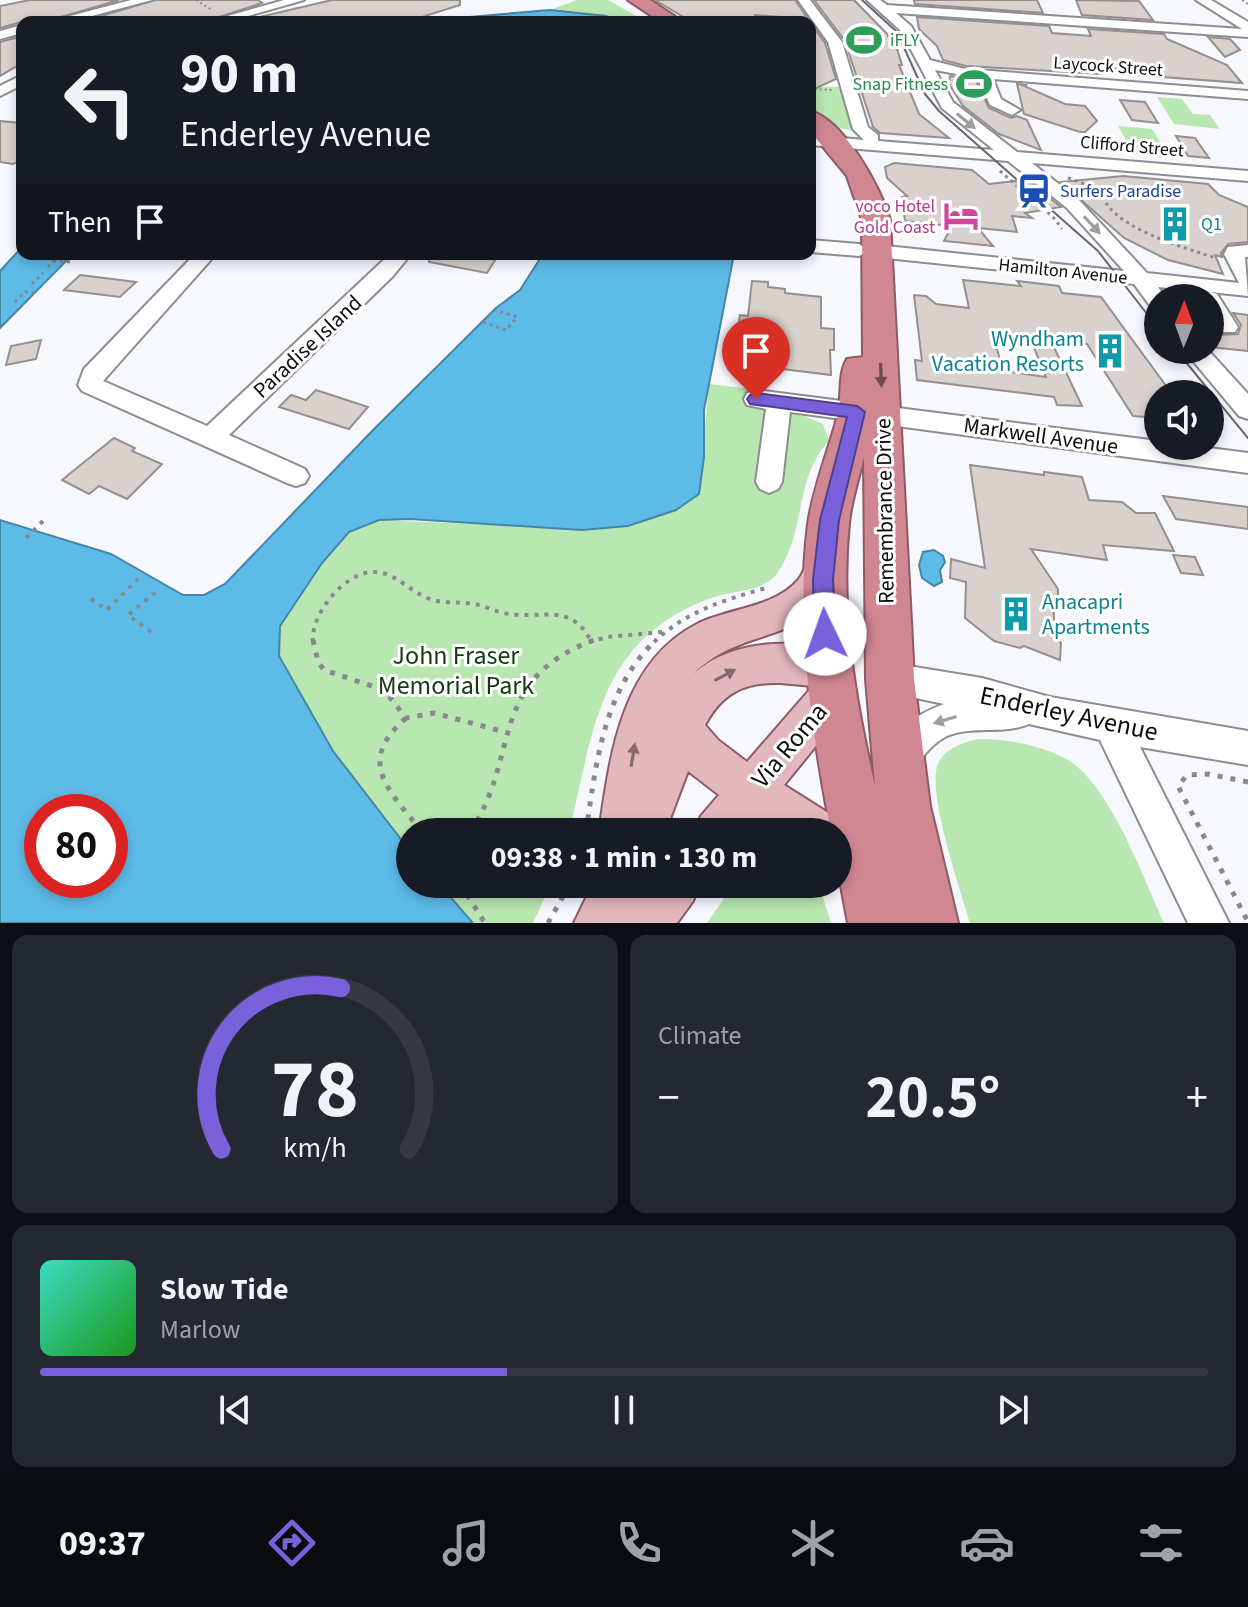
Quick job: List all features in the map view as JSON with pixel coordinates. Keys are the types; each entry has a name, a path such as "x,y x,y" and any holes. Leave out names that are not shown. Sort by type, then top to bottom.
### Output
{"highway":[{"path":"622,0 647,16"},
{"path":"637,0 664,16"},
{"name":"Remembrance Drive","path":"816,130 851,161 867,190 876,220 868,251 869,414 887,629 851,679 846,777 877,923"},
{"name":"Remembrance Drive","path":"869,414 834,498 824,564 823,617 851,679 897,762 903,806 929,923"}],"main road":[{"path":"624,818 638,731 648,705 664,678 685,655 712,636 786,611 802,602 813,590 824,564"},
{"name":"Via Roma","path":"647,818 682,723 696,699 709,685 735,669 762,664 851,679"},
{"name":"Via Roma","path":"728,818 851,679"},
{"path":"682,723 686,736 698,753 795,818"},
{"path":"598,923 606,898"},
{"path":"598,923 611,898"},
{"path":"647,923 666,898"},
{"path":"850,898 859,923"}],"street":[{"path":"78,16 146,0"},
{"path":"229,16 298,0"},
{"path":"1202,0 1248,27"},
{"path":"884,9 1248,33"},
{"path":"884,9 911,37 942,99 954,112 1006,163 1073,204 1145,284"},
{"path":"816,16 835,42 861,129 872,138"},
{"name":"Laycock Street","path":"927,70 1225,89 1248,95"},
{"path":"983,74 995,102 1012,110"},
{"name":"Clifford Street","path":"816,130 1006,163"},
{"name":"Clifford Street","path":"816,130 1006,163 1248,176"},
{"name":"Hamilton Avenue","path":"816,247 1161,284"},
{"path":"1248,251 1235,251 1234,254 1248,281"},
{"path":"200,260 89,380 90,385 296,476"},
{"name":"Paradise Island","path":"211,437 396,260"},
{"name":"Hamilton Avenue","path":"1224,292 1248,290"},
{"path":"1224,322 1227,327"},
{"path":"1207,364 1248,410"},
{"path":"769,482 767,401 869,414"},
{"name":"Markwell Avenue","path":"869,414 1248,463"},
{"name":"Enderley Avenue","path":"851,679 982,694 1050,714 1248,748"},
{"path":"897,762 906,746 921,731 943,720 992,712 1050,714"},
{"path":"1111,725 1209,923"}],"path":[{"path":"196,0 213,16"},
{"path":"1242,2 1248,6"},
{"path":"835,32 892,36"},
{"path":"816,89 836,90"},
{"path":"1006,163 1062,229"},
{"path":"1067,177 1101,190 1102,198 1137,231 1222,260"},
{"path":"48,267 53,261 74,262"},
{"path":"32,284 41,274 42,286"},
{"path":"15,302 25,292 34,293"},
{"path":"483,322 506,330 517,317 495,310"},
{"path":"26,538 45,519"},
{"path":"406,718 399,705 382,688 332,676 315,659 313,633 333,596 346,581 362,573 394,576 420,596 436,601 481,605 516,615 561,614 586,627 591,641"},
{"path":"91,599 107,610 138,579"},
{"path":"151,632 128,615 156,592"},
{"path":"479,818 493,797 505,732 515,708 536,675 591,641 664,631"},
{"path":"411,818 378,774 378,758 385,741 406,718 434,713 505,732"},
{"path":"1248,782 1196,773 1187,775 1178,786 1248,922"},
{"path":"469,898 485,923"},
{"path":"548,923 562,898"}],"green space":[{"path":"577,0 608,0 636,16 590,16 550,10"},
{"path":"816,87 840,87 857,131 833,127 816,112"},
{"path":"1157,97 1182,99 1193,114 1210,115 1220,129 1174,124"},
{"path":"1118,126 1152,129 1169,157 1134,154"},
{"name":"John Fraser Memorial Park","path":"709,384 752,389 752,408 804,416 823,424 829,441 810,472 792,542 776,575 763,585 708,599 671,617 643,639 622,665 606,694 572,818 396,818 396,833 333,751 279,656 280,626 322,563 349,532 379,520 517,526 628,526 676,510 699,494"},
{"path":"979,739 1036,747 1068,760 1083,772 1112,811 1164,923 970,923 940,818 936,777 938,764 945,754 961,744"},
{"path":"451,898 545,898 533,923 473,923"},
{"path":"724,898 823,898 831,923 707,923"}],"water":[{"path":"550,10 606,16 480,16"},
{"path":"16,254 16,260 67,260 0,328 0,271"},
{"path":"539,260 733,260 704,410 704,457 699,494 676,510 628,526 582,530 410,519 379,520 349,532 322,563 280,626 279,656 333,751 396,833 396,898 451,898 473,923 0,923 0,520 111,554 183,595 204,595 225,584 496,308 520,290"},
{"path":"934,550 943,556 945,562 940,570 942,582 934,586 922,578 919,565 923,552"}],"building":[{"path":"30,0 119,0 64,16 16,16 16,23 0,28 0,6"},
{"path":"155,0 258,0 262,3 222,16 101,16"},
{"path":"332,0 460,0 460,5 425,16 264,16"},
{"path":"655,0 795,0 806,16 755,15 682,16"},
{"path":"814,0 854,0 895,42 902,65 899,65 919,114 949,138 880,133 873,127 845,41"},
{"path":"914,0 1037,0 1043,13 915,4"},
{"path":"1076,0 1139,1 1153,20 1082,15"},
{"path":"917,17 1049,26 1052,33 1091,36 1088,29 1164,34 1167,39 1227,65 1242,83 1136,75 1133,70 1097,68 1101,74 966,66 943,60 937,46 919,29"},
{"path":"816,30 825,43 836,79 816,88"},
{"path":"1208,37 1230,39 1240,50 1225,57"},
{"path":"16,38 16,67 0,76 0,42"},
{"path":"950,76 976,81 989,108 1011,118 1017,116 1027,120 1041,150 999,134 963,106 949,84"},
{"path":"1017,84 1027,85 1024,86 1065,104 1085,106 1097,121 1085,132 1080,132 1024,114"},
{"path":"1120,100 1145,102 1158,123 1132,120"},
{"path":"0,121 16,122 16,163 0,162"},
{"path":"1176,136 1195,138 1209,158 1188,156"},
{"path":"894,163 972,170 989,184 1031,183 1061,207 1025,213 1032,218 1012,216 1017,232 978,228 993,246 944,241 952,226 905,221 902,197 907,196 887,178 885,167"},
{"name":"Q1","path":"1123,176 1208,184 1219,195 1248,207 1248,242 1228,244 1221,253 1222,257 1215,255 1223,274 1168,260 1124,238 1061,182"},
{"path":"429,260 495,260 487,273"},
{"path":"80,275 136,282 120,297 64,290"},
{"path":"963,280 1059,286 1062,293 1101,297 1144,356 1144,364 1150,364 1162,380 1144,380 1144,417 1133,416 1087,344 1052,343 1082,406 1057,405 1054,397 917,380 915,360 922,361 914,295 926,296 936,304 969,308","holes":["993,334 1030,338 1046,377 1003,371"]},
{"path":"752,281 768,282 768,287 785,289 785,293 821,297 821,328 834,329 834,350 830,350 831,375 766,367 766,372 733,368 740,315 748,316"},
{"path":"1233,313 1248,315 1248,351 1224,348 1224,335 1238,334 1241,325"},
{"path":"41,340 36,359 6,365 11,346"},
{"path":"316,390 368,407 349,429 279,407 291,395 306,400"},
{"path":"114,438 135,448 132,451 162,464 127,499 99,486 89,494 62,480"},
{"path":"970,465 1082,477 1089,500 1122,502 1136,513 1155,513 1174,551 1103,545 1107,560 1031,549 1058,589 1058,598 1053,600 1055,637 1061,643 1060,660 1024,646 1020,648 994,641 965,618 966,582 950,578 951,559 985,568"},
{"path":"1163,496 1248,507 1248,529 1176,519"},
{"path":"1173,555 1195,557 1203,575 1181,573"}],"tram line":[{"path":"862,0 897,32 925,94 939,111 1098,251 1144,310"},
{"path":"1187,364 1248,438"}],"place":[{"name":"iFLY","path":"864,40"},
{"name":"Snap Fitness","path":"974,84"},
{"name":"Surfers Paradise","path":"1034,191"},
{"name":"voco Hotel Gold Coast","path":"961,216"},
{"name":"Q1","path":"1175,224"},
{"name":"Wyndham Vacation Resorts","path":"1110,351"},
{"name":"Anacapri Apartments","path":"1016,614"}],"route":[{"path":"756,399 857,412 829,520 823,580 825,634"}]}
